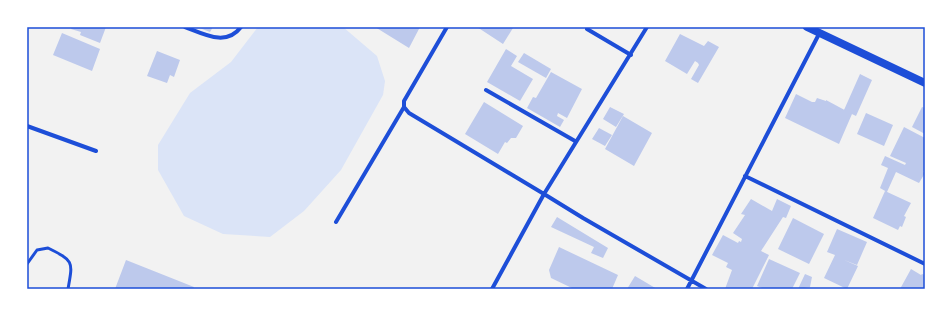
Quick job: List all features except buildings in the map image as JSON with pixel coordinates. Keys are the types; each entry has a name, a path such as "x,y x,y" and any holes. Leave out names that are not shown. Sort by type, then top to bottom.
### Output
{"main road":[{"path":"807,27 925,83"}],"street":[{"path":"185,27 218,38 232,36 240,27"},
{"path":"336,222 404,107 404,101 447,27"},
{"path":"492,289 575,141 631,55 647,27"},
{"path":"587,29 631,55"},
{"path":"687,289 819,34"},
{"path":"486,90 575,141"},
{"path":"404,107 410,113 583,218 706,289"},
{"path":"27,126 96,151"},
{"path":"745,176 925,264"}],"lane":[{"path":"27,264 38,250 48,248 67,257 72,268 68,289"}],"shaded area":[{"path":"258,27 343,27 377,56 385,81 383,95 341,170 304,211 270,237 223,234 184,216 158,170 158,145 190,93 231,62"}]}
